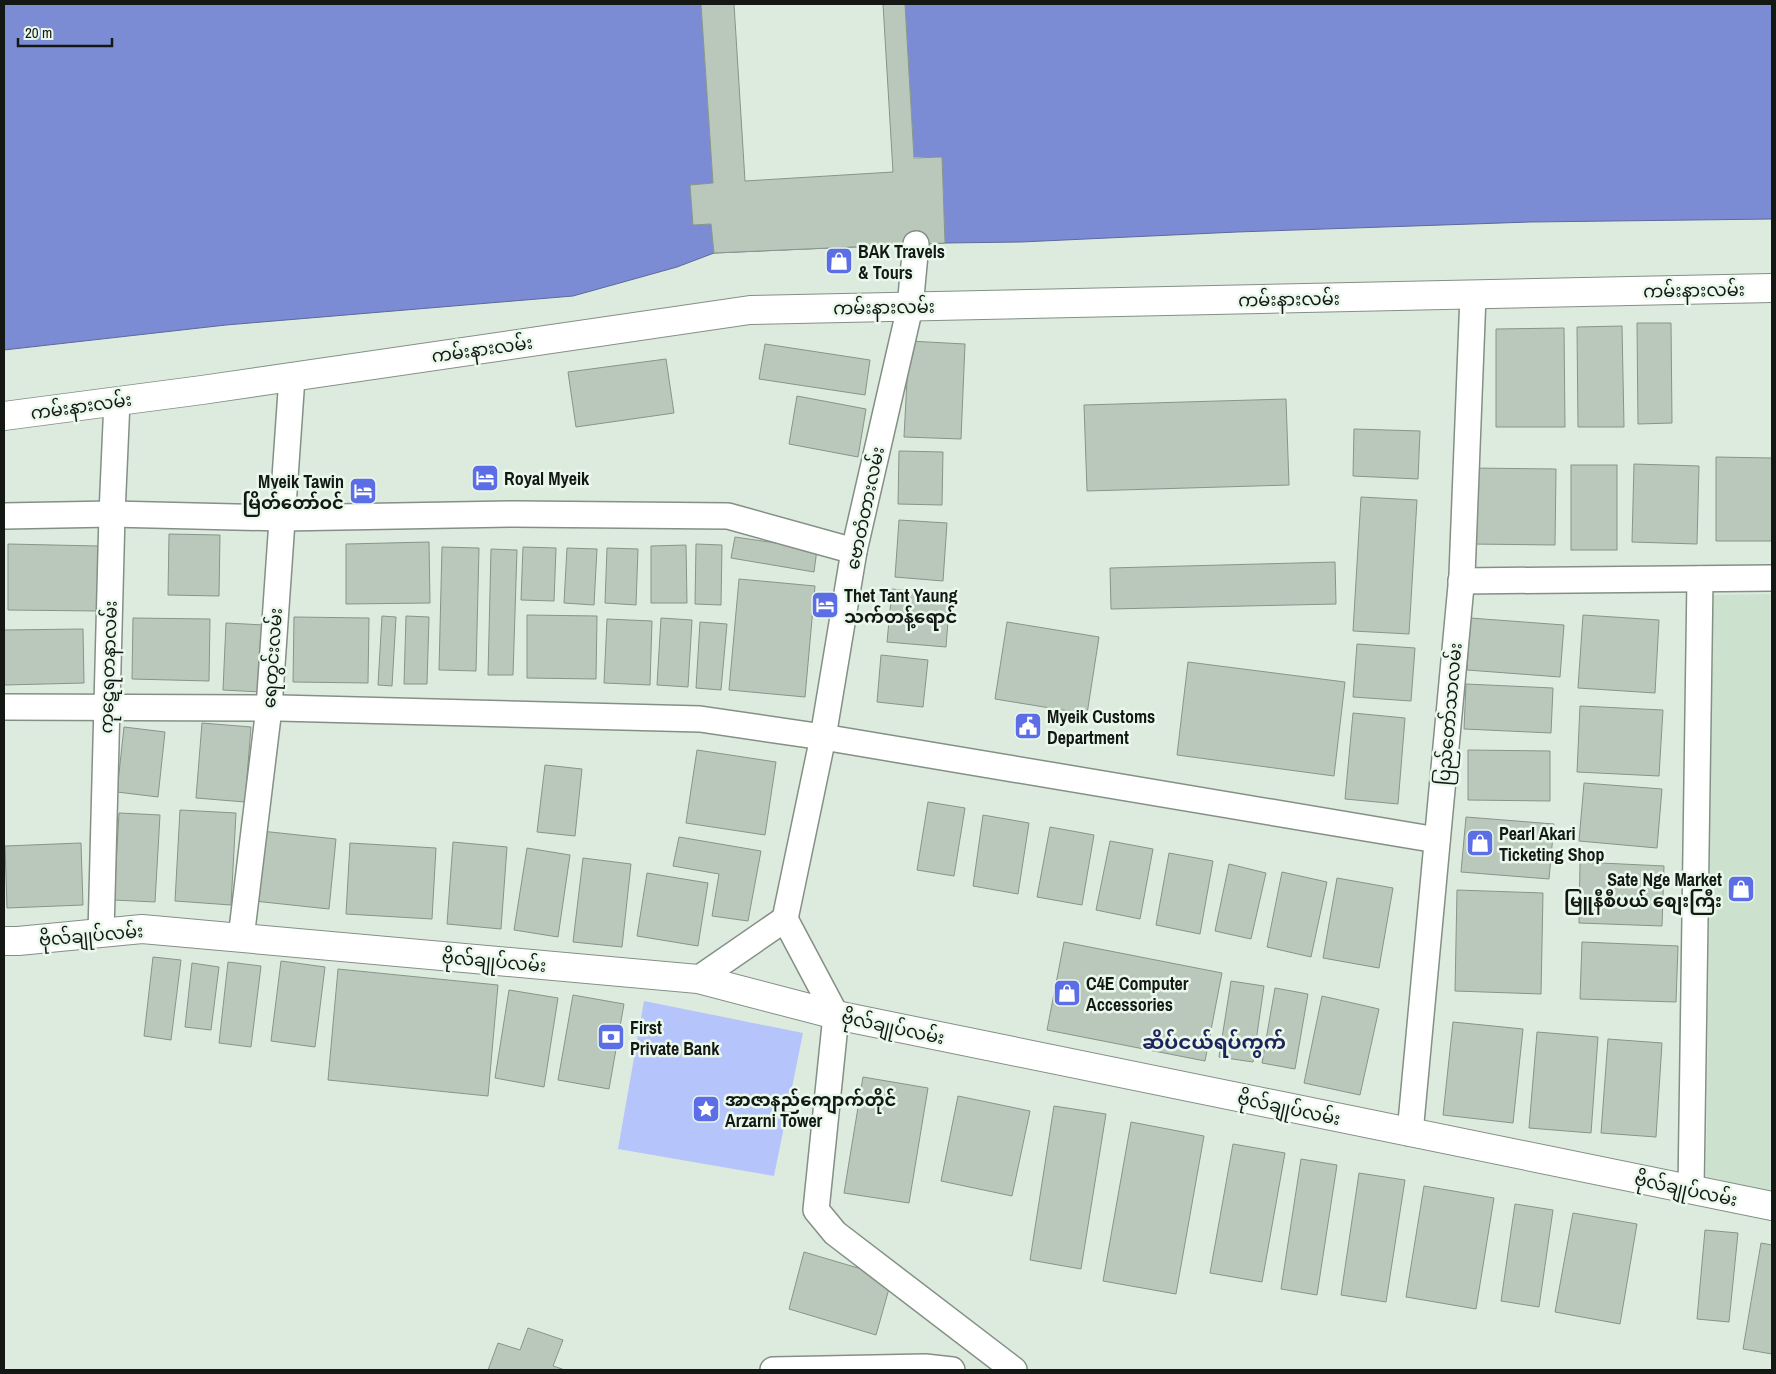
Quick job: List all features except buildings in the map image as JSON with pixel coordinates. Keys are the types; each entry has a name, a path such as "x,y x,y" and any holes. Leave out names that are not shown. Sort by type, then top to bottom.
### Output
{"main road":[{"name":"ကမ်းနားလမ်း","path":"4,416 292,377 750,310 1772,288"},
{"name":"ဗိုလ်ချုပ်လမ်း","path":"9,943 142,929 698,979 836,1015 1772,1206"}],"street":[{"name":"ဗောတံတားလမ်း","path":"784,919 823,737 854,551 910,307 916,244"},
{"name":"ပြည်တော်သာလမ်း","path":"1410,1133 1462,581 1473,295"},
{"name":"ရေတွင်းလမ်း","path":"241,938 269,708 292,377"},
{"name":"ကုဋေရတနာလမ်း","path":"101,933 106,707 117,401"},
{"path":"4,516 112,514 282,518 515,514 728,516 854,551"},
{"path":"1462,581 1772,578"},
{"path":"1692,1190 1700,579"},
{"path":"4,707 269,708 700,719 823,737 1437,840"},
{"path":"698,979 784,919 836,1015 816,1210 835,1232 1014,1370"},
{"path":"773,1370 924,1367 952,1370"}],"shaded area":[{"path":"4,4 1772,4 1772,219 1530,222 714,253 677,267 573,296 226,325 4,350"},
{"name":"Sate Nge Market မြူနီစီပယ် စျေးကြီး","path":"1772,594 1772,1191 1706,1183 1713,595"},
{"path":"644,1001 803,1033 774,1176 618,1149"}],"pier":[{"path":"701,4 905,4 914,157 942,157 945,243 714,253 711,224 693,225 690,185 713,183"}],"place":[{"name":"BAK Travels & Tours","path":"839,261"},
{"name":"Royal Myeik","path":"485,478"},
{"name":"Myeik Tawin မြိတ်တော်ဝင်","path":"363,491"},
{"name":"Thet Tant Yaung သက်တန့်ရောင်","path":"825,605"},
{"name":"Myeik Customs Department","path":"1028,726"},
{"name":"Pearl Akari Ticketing Shop","path":"1480,843"},
{"name":"Sate Nge Market မြူနီစီပယ် စျေးကြီး","path":"1741,889"},
{"name":"C4E Computer Accessories","path":"1067,993"},
{"name":"First Private Bank","path":"611,1037"},
{"name":"အာဇာနည်ကျောက်တိုင် Arzarni Tower","path":"706,1109"}],"district":[{"name":"ဆိပ်ငယ်ရပ်ကွက်","path":"1214,1041"}]}
